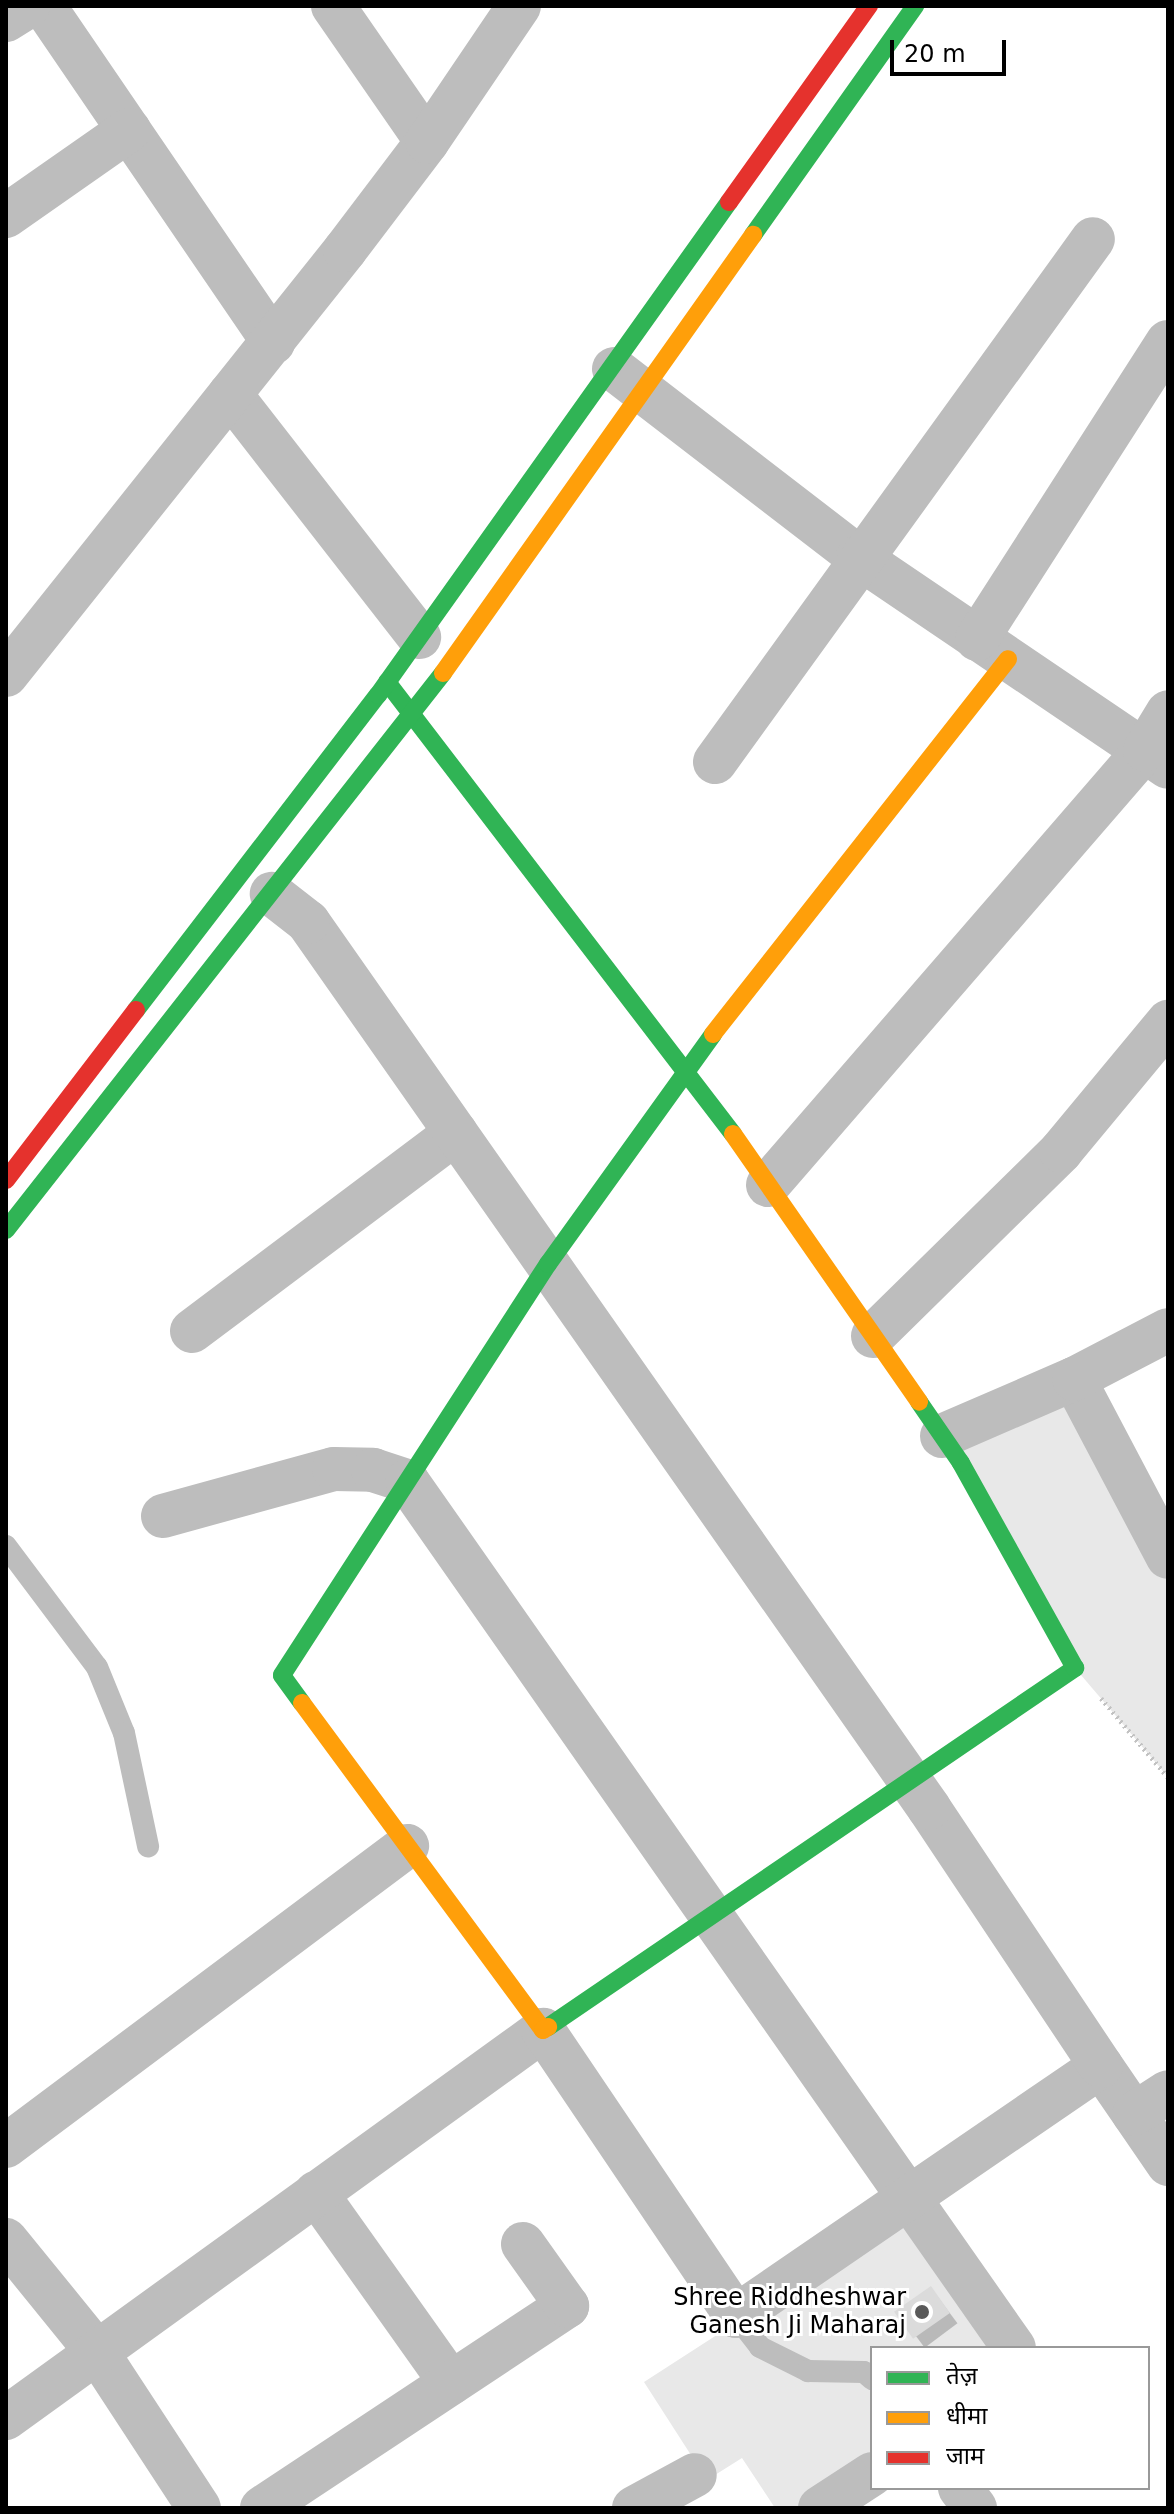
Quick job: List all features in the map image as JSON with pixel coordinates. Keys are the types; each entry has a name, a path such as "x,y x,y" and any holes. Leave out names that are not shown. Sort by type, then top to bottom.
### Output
{"street":[{"path":"6,20 28,6"},
{"path":"44,6 273,342"},
{"path":"333,6 427,142"},
{"path":"6,675 273,342 427,142 519,6"},
{"path":"6,1230 413,715 869,6"},
{"path":"6,1180 419,637 628,381 915,6"},
{"path":"6,216 129,130"},
{"path":"715,762 858,557 1093,239"},
{"path":"1101,2066 736,2316 543,2030 282,1675 548,1264 687,1067 992,649 1168,342"},
{"path":"628,381 858,557 1157,758"},
{"path":"230,394 419,637"},
{"path":"6,2418 543,2030 912,1784 1075,1668 942,1436 687,1067 387,682"},
{"path":"768,1185 1157,758 1168,712"},
{"path":"272,894 308,922 912,1784 1101,2066 1151,2103 1168,2164"},
{"path":"873,1336 1061,1151 1168,1022"},
{"path":"192,1331 456,1133"},
{"path":"942,1436 1074,1379 1168,1330"},
{"path":"1074,1379 1168,1557"},
{"path":"163,1516 334,1469 373,1470 407,1481 715,1916 1013,2346"},
{"path":"6,2146 407,1846"},
{"path":"316,2193 451,2383"},
{"path":"6,2240 97,2352 199,2508"},
{"path":"262,2508 567,2306 523,2244"},
{"path":"634,2508 695,2475"},
{"path":"820,2508 870,2475"},
{"path":"962,2490 975,2508"}],"lane":[{"path":"6,1546 97,1667 124,1733 148,1846"},
{"path":"736,2316 760,2347 808,2371 864,2372 870,2377"}],"path":[{"path":"1075,1668 1168,1777"}],"shaded area":[{"path":"1074,1379 1168,1557 1168,1777 1075,1668 942,1436"},
{"path":"904,2214 990,2346 870,2346 870,2460 795,2508 775,2508 742,2458 707,2480 644,2382"}],"building":[{"name":"Shree Riddheshwar Ganesh Ji Maharaj","path":"931,2286 950,2313 913,2339 894,2312"}],"traffic: fast":[{"path":"753,235 915,6"},
{"path":"136,1010 378,695 729,202"},
{"path":"6,1230 443,673"},
{"path":"387,682 733,1134"},
{"path":"302,1703 282,1675 548,1264 713,1034"},
{"path":"548,2027 1075,1668 961,1463 919,1402"}],"traffic: slow":[{"path":"443,673 753,235"},
{"path":"713,1034 1008,659"},
{"path":"733,1134 919,1402"},
{"path":"302,1703 543,2030 548,2027"}],"traffic: jam":[{"path":"729,202 869,6"},
{"path":"6,1180 136,1010"}],"place":[{"name":"Shree Riddheshwar Ganesh Ji Maharaj","path":"922,2312"}]}
